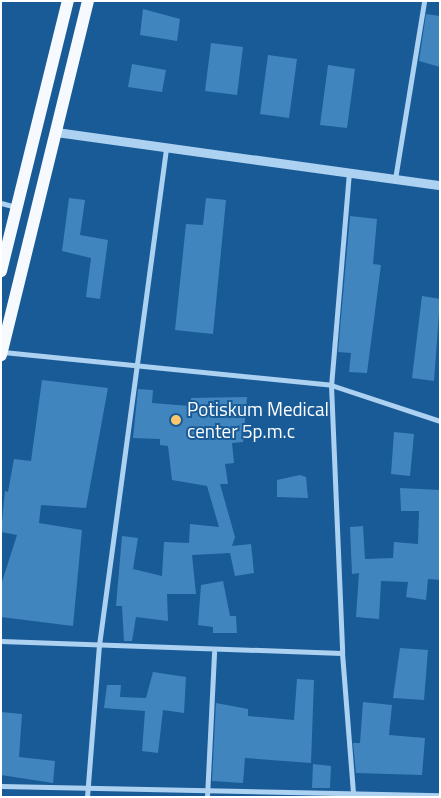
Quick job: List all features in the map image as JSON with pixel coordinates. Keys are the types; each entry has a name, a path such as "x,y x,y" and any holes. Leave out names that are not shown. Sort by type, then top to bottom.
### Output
{"main road":[{"path":"1,271 68,1"},
{"path":"2,353 88,1"}],"street":[{"path":"395,179 424,1"},
{"path":"56,132 166,149 349,172 440,186"},
{"path":"87,797 99,645 140,362 166,149"},
{"path":"349,172 331,385 342,653 353,794"},
{"path":"1,203 16,207"},
{"path":"2,353 140,362 331,385 440,421"},
{"path":"1,642 99,645 214,652 342,653"},
{"path":"207,795 214,652"},
{"path":"1,786 207,795 440,795"}],"building":[{"path":"143,9 180,19 177,41 140,35"},
{"path":"426,14 440,16 440,67 419,61"},
{"path":"211,43 243,47 237,95 205,91"},
{"path":"268,55 297,59 289,118 260,114"},
{"path":"132,64 166,70 162,92 128,87"},
{"path":"328,65 355,69 347,128 320,125"},
{"path":"69,198 85,200 80,235 108,240 100,299 86,297 91,258 62,251"},
{"path":"206,198 226,200 213,334 175,330 186,224 203,225"},
{"path":"350,216 377,219 373,264 381,265 367,373 349,372 351,353 338,352"},
{"path":"422,296 440,299 434,381 412,378"},
{"path":"42,380 108,388 86,508 41,505 39,523 82,530 73,626 1,617 1,585 17,535 1,532 5,491 8,492 14,459 31,461"},
{"path":"138,389 153,390 152,403 190,406 191,398 247,397 243,442 232,443 234,463 225,464 228,484 220,484 235,537 232,546 251,544 254,573 235,576 230,553 192,555 196,594 167,594 168,621 136,617 132,641 124,641 122,606 116,606 122,536 138,538 133,569 162,576 164,542 189,543 190,524 219,527 207,486 172,480 168,446 160,445 160,439 133,438"},
{"path":"394,432 414,434 410,476 391,474"},
{"path":"300,475 306,477 308,498 277,497 277,480"},
{"path":"400,488 440,490 440,580 428,579 426,600 406,597 408,582 381,581 379,619 356,617 359,573 352,574 350,527 363,526 365,559 393,558 394,542 418,544 419,511 401,511"},
{"path":"223,581 230,616 236,616 237,633 213,633 213,627 198,625 201,585"},
{"path":"400,648 428,650 424,700 393,698"},
{"path":"153,672 186,677 184,713 163,710 158,753 142,751 145,711 104,708 107,685 121,685 120,697 146,698"},
{"path":"297,679 314,680 311,763 245,758 243,783 212,781 216,703 248,709 248,716 294,720"},
{"path":"363,702 392,705 389,735 425,738 422,775 356,773 353,743 360,743"},
{"path":"1,712 22,714 19,757 55,761 53,783 1,775"},
{"path":"313,764 331,766 330,788 312,788"}],"place":[{"name":"Potiskum Medical center 5p.m.c","path":"176,420"}]}
